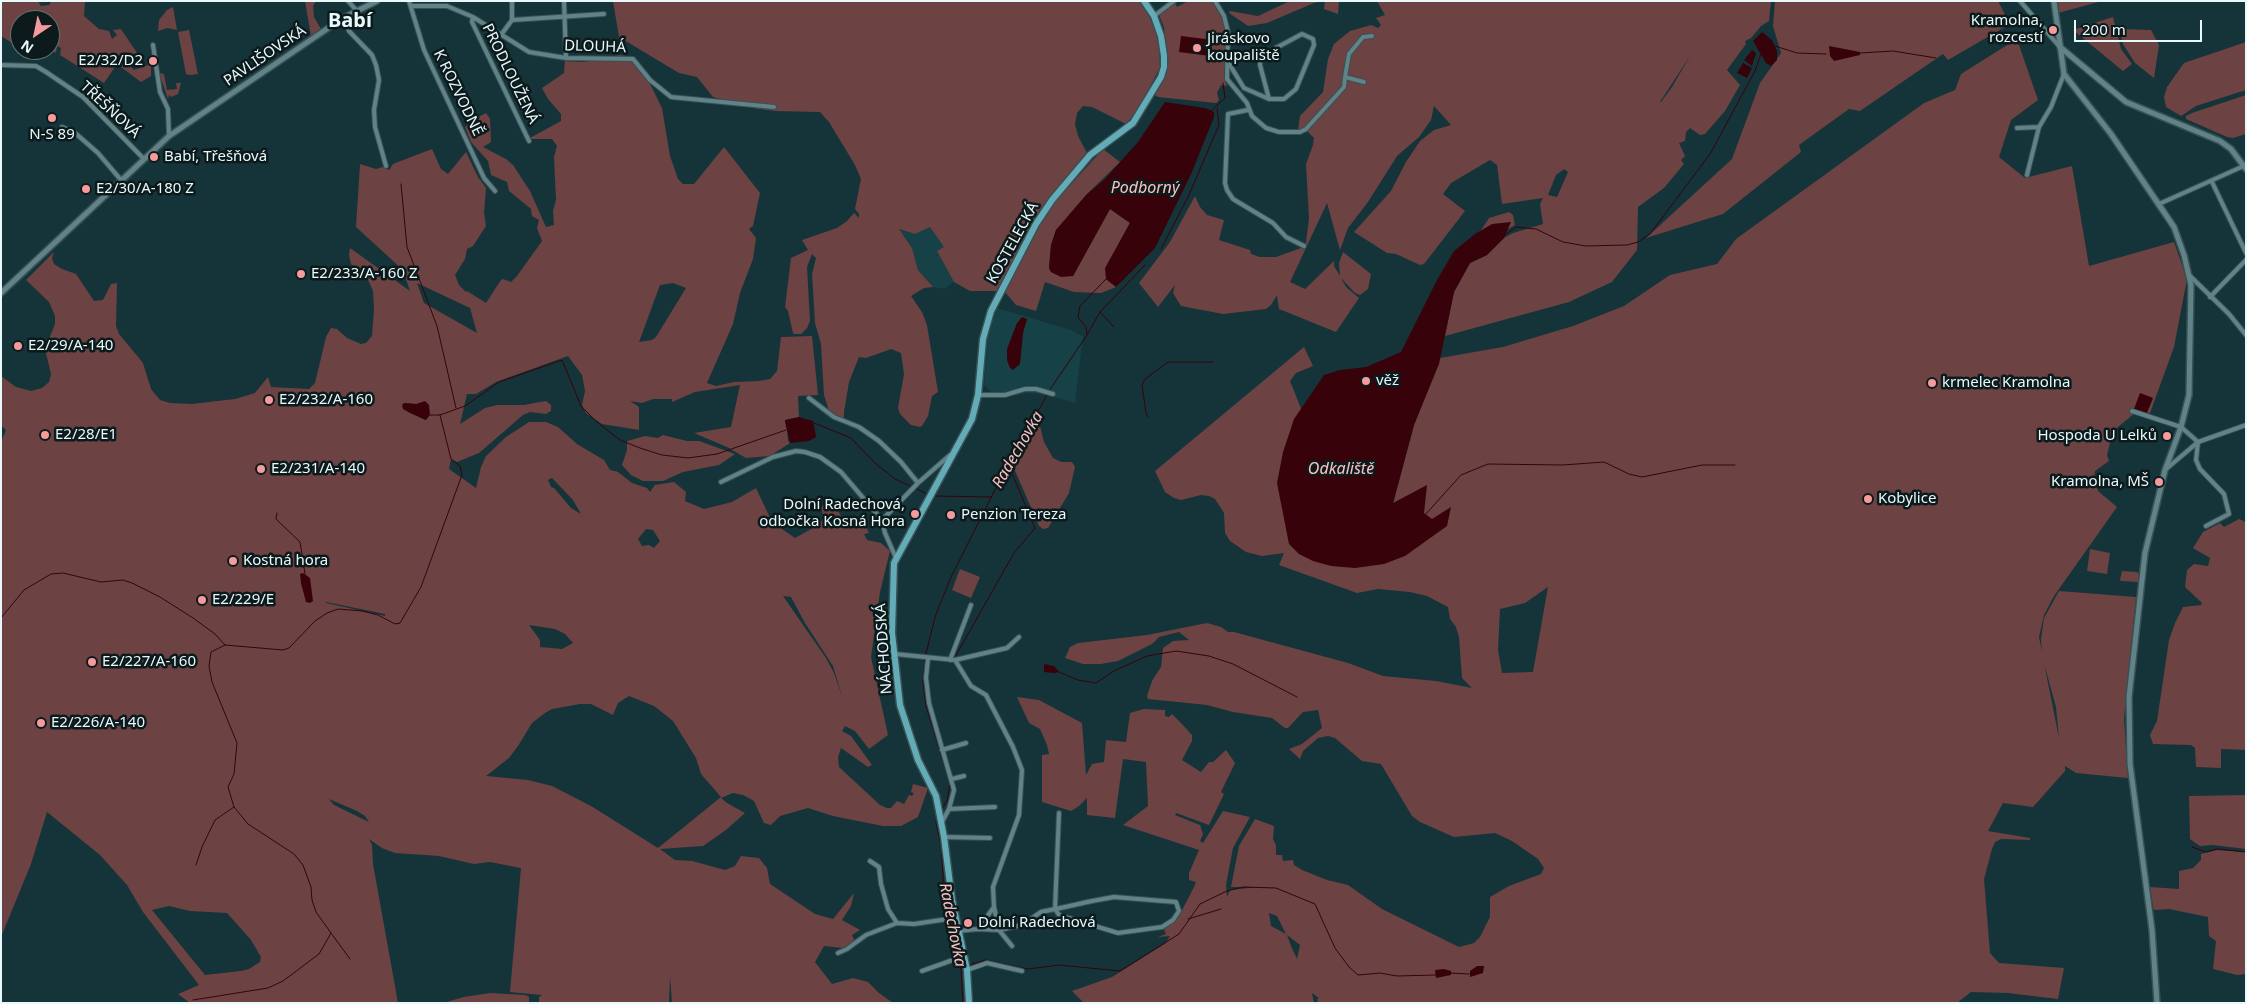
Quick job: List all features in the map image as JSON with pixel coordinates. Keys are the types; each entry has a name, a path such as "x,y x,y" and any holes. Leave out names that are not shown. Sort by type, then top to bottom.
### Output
{"main road":[{"name":"KOSTELECKÁ","path":"993,305 1036,224 1052,200 1096,150 1133,123 1163,72 1164,56 1161,36 1154,16 1144,1"},
{"name":"NÁCHODSKÁ","path":"969,1003 967,970 955,918 942,822 936,796 918,760 900,705 892,633 893,568 896,558 972,419 978,394 983,339 993,305"}],"street":[{"path":"348,1 357,11"},
{"name":"PAVLIŠOVSKÁ","path":"1,293 169,136 343,18 377,1"},
{"path":"501,35 512,20 512,1"},
{"path":"564,1 566,58"},
{"path":"1154,16 1174,1"},
{"path":"1215,1 1227,23 1227,80 1247,103 1248,110 1260,124 1280,132 1300,132 1308,128 1344,87 1349,54 1363,37 1372,36"},
{"path":"2020,1 2059,46 2126,102 2220,140 2245,167 2159,204"},
{"path":"2054,1 2064,74 2111,134 2174,227 2190,276 2189,395 2181,427 2166,470 2145,553 2128,723 2133,798 2152,930 2157,1003"},
{"name":"DLOUHÁ","path":"410,4 447,6 473,17 529,52 566,58 633,59 650,80 671,97 774,108"},
{"name":"K ROZVODNĚ","path":"410,4 424,50 484,178 495,192"},
{"path":"512,20 604,14"},
{"name":"PRODLOUŽENÁ","path":"473,17 472,22 530,141"},
{"path":"343,18 349,31 372,55 376,65 379,80 374,110 375,127 386,166"},
{"path":"1228,60 1244,88 1269,99 1284,99 1296,89 1314,45 1313,39 1302,34 1261,56 1260,65 1269,99"},
{"path":"153,45 160,92 168,109 169,136"},
{"name":"TŘEŠŇOVÁ","path":"1,65 36,66 84,96 144,159"},
{"path":"2027,175 2039,126 2051,107 2064,74"},
{"path":"1345,77 1364,82"},
{"path":"1248,110 1228,114 1225,176 1227,190 1233,200 1273,223 1286,237 1304,246"},
{"path":"2017,128 2039,126"},
{"path":"62,127 74,132 98,153 121,180"},
{"path":"2212,182 2246,253"},
{"path":"2210,297 2246,260"},
{"path":"2190,276 2230,314 2246,335"},
{"path":"978,394 1005,395 1025,389 1052,394"},
{"path":"809,398 834,417 859,427 879,441 901,462 918,483"},
{"path":"2132,411 2181,427 2198,442"},
{"path":"2166,470 2198,442 2246,425"},
{"path":"2198,442 2196,460 2200,469 2224,494 2229,514 2206,526"},
{"path":"882,520 918,483 955,451"},
{"path":"720,482 773,457 796,452 804,452 820,457 836,468 882,520 885,533 896,558"},
{"path":"952,660 970,605"},
{"path":"894,654 952,660 1007,648 1019,637"},
{"path":"928,658 926,678 929,703 954,790 949,809 942,822"},
{"path":"952,660 971,686 986,695 1013,746 1022,770 1018,816 993,887 994,907 1000,930 1012,946"},
{"path":"942,750 966,743"},
{"path":"952,779 964,776"},
{"path":"949,809 995,807"},
{"path":"958,931 978,929 1000,930 1022,924 1041,912 1055,909 1114,897 1176,902 1179,912 1174,920 1162,927 1118,933 1060,916 1055,909 1059,813"},
{"path":"944,837 990,838"},
{"path":"870,861 879,867 881,884 888,909 897,923"},
{"path":"978,929 994,907"},
{"path":"838,953 847,949 866,935 897,923 914,924 955,918"},
{"path":"922,971 964,956"},
{"path":"967,970 986,964 1022,971"}],"shaded area":[{"path":"1,1 38,1 41,6 49,5 52,1 85,1 84,16 99,29 109,31 112,39 117,35 113,30 121,29 137,53 128,61 128,64 134,70 151,64 151,76 141,82 117,64 104,83 60,55 60,10 10,10 10,42 1,36"},
{"path":"305,1 316,1 313,6 314,17 321,29 311,36"},
{"path":"613,1 1140,1 1155,26 1160,67 1140,107 1126,124 1092,107 1083,106 1077,113 1075,124 1078,136 1087,153 1039,211 997,291 970,291 954,282 937,251 944,247 930,227 915,234 899,229 912,248 918,270 933,287 924,288 911,296 922,312 927,325 938,392 932,396 928,416 922,426 911,425 900,414 898,408 904,374 901,353 891,349 866,358 859,357 849,382 844,420 829,411 824,395 821,344 815,323 812,274 816,258 812,254 807,267 810,321 807,328 801,334 793,333 788,311 785,307 791,258 808,250 802,240 837,228 854,213 859,218 859,214 855,209 861,179 855,165 829,122 820,112 775,111 753,108 713,97 697,77 679,73 619,37"},
{"name":"Jiráskovo koupaliště","path":"1188,1 1212,1 1225,24 1227,43 1224,78 1227,86 1221,85 1217,93 1219,100 1216,103 1158,97 1155,95 1166,74 1168,61 1164,27 1159,15 1175,3 1177,7"},
{"path":"1290,1 1323,1 1267,23 1248,26 1229,13 1230,11 1258,16"},
{"path":"1325,1 1339,1 1338,14 1324,9"},
{"path":"1377,1 1771,1 1769,21 1761,26 1751,38 1745,41 1746,44 1727,70 1740,85 1725,111 1705,134 1700,135 1690,128 1686,132 1685,141 1679,143 1685,156 1681,160 1684,164 1664,188 1638,207 1637,250 1612,282 1569,302 1445,336 1454,292 1470,263 1487,255 1504,238 1513,233 1543,224 1540,204 1543,198 1502,204 1497,165 1490,160 1451,183 1443,194 1465,211 1424,264 1420,265 1396,254 1387,253 1354,232 1391,191 1406,162 1420,141 1434,130 1451,125 1434,106 1431,120 1419,137 1397,156 1368,202 1348,228 1340,250 1327,203 1290,282 1305,289 1334,261 1334,266 1340,276 1339,263 1343,252 1371,274 1368,289 1360,295 1355,293 1341,278 1346,287 1359,298 1336,332 1279,309 1277,295 1266,309 1223,314 1181,306 1173,293 1175,285 1158,307 1139,283 1170,242 1195,196 1200,207 1207,215 1224,220 1219,240 1250,250 1251,254 1260,257 1276,257 1301,248 1306,243 1309,218 1306,164 1314,138 1306,130 1298,130 1300,116 1323,92 1328,59 1334,44 1350,31 1371,25 1378,28 1381,25 1376,18 1385,15","holes":["1690,56 1672,87 1660,102","1564,169 1568,172 1557,197 1548,195 1556,175"]},
{"path":"1775,1 1998,1 2010,24 1948,60 1943,54 1860,111 1849,109 1799,145 1801,152 1723,214 1646,238 1732,159 1760,83 1781,53 1773,26"},
{"path":"2058,1 2102,1 2058,13"},
{"path":"173,7 177,30 167,28 158,31 159,20 167,10"},
{"path":"2113,17 2121,49 2132,64 2123,71 2073,30"},
{"path":"2119,29 2151,30 2159,45 2154,78 2135,63 2123,44"},
{"path":"189,30 198,74 190,75 186,74 178,32"},
{"path":"2012,42 2019,45 2038,100 2011,120 1999,157 2025,178 2072,166 2089,266 2174,242 2187,279 2174,347 2150,413 2135,413 2113,431 2107,455 2109,461 2095,471 2094,480 2098,491 2117,507 2054,596 2044,615 2039,637 2042,652 2041,639 2044,618 2059,591 2136,597 2124,719 2128,778 2076,773 2065,766 2065,771 2033,807 2003,803 1988,831 2030,838 2030,840 2001,839 1995,842 1992,849 1984,879 1990,953 1999,963 2064,968 2058,999 2008,993 1971,992 1957,1003 1318,1003 1317,999 1319,998 1312,993 1314,1003 1084,1003 1072,991 1112,977 1166,943 1170,936 1158,937 1166,934 1163,927 1180,914 1194,887 1196,882 1189,880 1189,873 1199,850 1123,825 1148,806 1146,762 1123,759 1115,818 1087,815 1087,798 1071,811 1042,802 1042,755 1049,754 1047,745 1040,729 1029,723 1017,697 1039,700 1082,723 1086,775 1092,764 1104,762 1106,740 1126,742 1130,713 1144,709 1165,710 1165,716 1169,717 1172,714 1192,735 1192,741 1182,760 1201,772 1209,762 1213,762 1226,750 1235,763 1221,792 1224,794 1209,825 1176,813 1175,815 1200,825 1203,834 1200,841 1203,843 1223,811 1250,817 1233,848 1226,885 1227,897 1230,890 1258,887 1231,887 1239,846 1255,819 1274,826 1273,839 1276,845 1276,855 1282,855 1283,861 1293,860 1294,865 1302,870 1327,880 1348,885 1382,909 1459,947 1474,943 1480,937 1490,917 1490,897 1509,886 1541,874 1544,868 1538,859 1512,841 1495,833 1454,837 1420,822 1412,816 1381,764 1362,761 1335,738 1328,736 1318,738 1303,751 1300,759 1289,749 1302,744 1322,728 1318,710 1303,712 1288,728 1285,728 1272,718 1233,712 1207,705 1148,699 1147,696 1152,681 1161,667 1163,648 1173,641 1189,640 1179,632 1159,637 1152,644 1118,661 1101,664 1083,664 1065,658 1070,647 1078,643 1147,635 1207,623 1221,627 1228,632 1234,632 1348,663 1383,676 1436,681 1472,688 1462,678 1459,637 1456,627 1450,619 1448,607 1427,596 1410,592 1378,589 1357,593 1279,565 1284,553 1262,556 1246,552 1230,541 1225,533 1224,513 1215,499 1201,495 1181,500 1174,498 1165,492 1155,471 1304,347 1313,366 1296,373 1290,381 1306,421 1393,504 1414,425 1440,358 1503,347 1573,326 1624,306 1670,275 1717,264 1736,239 1924,103 1955,90 1961,74","holes":["1548,587 1533,672 1502,673 1498,650 1500,609 1525,603","2045,667 2056,707 2059,738","1269,913 1277,916 1286,934 1271,926","1287,935 1300,945 1297,959"]},
{"path":"2246,42 2246,90 2196,106 2181,116 2166,107 2164,97 2167,87 2184,63"},
{"path":"620,55 631,57 649,82 662,108 670,156 678,179 683,184 694,184 724,147 760,193 753,226 749,229 756,238 753,259 740,293 733,324 707,383 716,386 734,382 770,379 777,371 781,337 812,336 818,395 798,396 799,417 786,420 788,441 790,443 770,456 746,458 727,447 694,433 731,427 740,385 695,392 672,402 672,399 653,399 642,403 630,401 639,407 639,430 602,424 586,413 582,405 585,391 582,375 568,356 496,382 476,394 467,394 460,424 485,408 497,405 524,405 546,401 551,405 551,411 546,414 530,412 523,415 479,453 457,462 451,459 449,469 476,488 486,456 506,437 529,422 546,422 558,427 577,444 604,460 610,470 618,472 632,483 647,488 650,492 655,485 674,482 686,492 685,501 704,509 732,502 756,488 772,522 795,538 824,519 821,507 832,498 847,529 864,522 869,533 864,534 867,540 881,543 890,551 880,592 871,657 888,735 869,749 855,731 845,726 842,731 851,736 872,765 868,767 841,748 838,757 839,767 880,805 887,808 891,808 897,801 904,804 909,795 912,796 914,793 911,792 913,784 928,788 918,817 901,826 883,826 833,816 808,808 780,816 771,825 764,823 754,801 743,795 733,793 721,798 745,813 726,830 703,846 660,849 675,860 692,861 725,870 735,866 741,856 759,858 767,868 770,884 815,914 833,919 854,893 851,906 842,920 860,930 852,935 855,942 843,948 824,946 815,962 832,984 853,978 868,982 893,1003 672,1003 670,976 669,1003 539,1003 539,997 542,995 510,992 521,868 490,862 474,864 439,856 395,853 382,848 369,839 372,845 373,864 398,1003 190,1003 178,994 199,985 143,912 127,885 100,855 47,812 31,864 1,937 1,442 6,430 1,425 1,376 16,387 31,391 42,388 49,382 51,374 45,349 55,324 55,316 49,302 26,280 54,252 52,258 54,264 76,274 94,301 103,300 111,284 117,283 116,326 119,334 143,363 151,389 160,400 170,403 192,404 235,399 255,393 268,377 271,387 309,389 315,383 326,337 331,328 337,329 347,338 361,344 366,343 372,336 373,291 365,273 351,264 350,248 410,291 403,270 356,227 360,164 376,169 383,167 389,170 393,164 432,149 441,169 448,174 466,152 478,177 486,188 484,213 486,226 473,246 467,249 465,259 455,275 459,285 466,292 486,303 501,280 511,282 517,276 542,241 537,228 539,220 532,216 531,209 509,191 507,182 491,175 488,161 471,142 465,127 474,119 486,113 490,119 491,142 483,147 506,159 513,165 530,191 546,227 554,225 553,211 556,200 554,157 557,146 552,139 528,139 561,121 561,114 548,99 542,88 564,73 565,61 584,62","holes":["417,283 470,308 477,333 424,303","673,283 686,288 656,337 652,340 639,342 660,285","404,403 416,404 425,420 404,409","552,478 573,500 581,514 571,508 551,487 548,480","646,529 653,530 660,541 654,548 649,545 642,546 638,539","783,596 791,597 805,623 833,666 843,699 834,673 826,658","326,602 385,614 385,616 326,603","529,625 555,629 565,634 573,643 562,649 540,647 540,640","629,696 654,706 673,721 696,758 701,774 721,797 658,848 591,806 552,786 528,780 486,776 509,758 532,723 545,713 552,709 591,704 613,715 618,703","329,799 365,816 369,822 334,805","169,906 190,911 227,913 251,940 261,957 260,962 249,969 205,975 152,910"]},
{"path":"159,73 164,74 167,90 177,89 176,83 181,83 178,94 171,97 169,95 168,99"},
{"path":"2246,95 2246,134 2233,138 2227,137 2186,119 2186,116 2192,113"},
{"path":"1103,149 1120,162 1087,194 1056,230 1051,245 1049,268 1051,272 1073,276 1110,209 1130,223 1119,243 1106,279 1116,287 1101,293 1074,292 1045,282 1036,311 1016,305 1005,292 1040,225 1055,202"},
{"path":"1509,212 1513,215 1515,225 1508,229 1495,246 1480,232 1489,218"},
{"path":"930,227 945,248 937,251 954,282 945,289 933,287 918,270 912,248 899,229 915,234"},
{"path":"997,308 1071,330 1083,336 1075,403 1044,394 1027,393 998,398 984,385 988,338"},
{"path":"1040,426 1044,442 1053,458 1061,462 1072,462 1075,467 1069,493 1048,528 1043,529 1039,526 1013,466 1037,427"},
{"path":"663,435 687,441 699,441 735,454 719,465 683,472 663,481 643,481 631,475 622,465 627,450 627,441 645,436 658,438"},
{"path":"2239,519 2246,522 2246,750 2221,749 2221,768 2196,767 2195,748 2191,745 2153,744 2150,735 2157,721 2169,640 2175,623 2183,607 2201,605 2202,603 2185,587 2187,570 2194,564 2208,566 2210,558 2193,548 2203,532 2220,523 2224,527"},
{"path":"2090,549 2110,553 2107,574 2087,571"},
{"path":"960,569 980,577 971,598 952,590"},
{"path":"2122,571 2137,572 2139,574 2138,582 2121,581"},
{"path":"2246,795 2246,849 2213,845 2200,846 2190,839 2189,796"},
{"path":"2217,850 2246,852 2246,974 2237,975 2213,969 2216,941 2209,936 2208,917 2169,909 2154,910 2153,906 2150,887 2179,889 2179,871 2193,868 2201,860 2201,854"},
{"path":"490,993 525,995 529,997 529,1003 443,1003 464,997"}],"water":[{"path":"1762,32 1772,40 1777,51 1777,60 1771,66 1766,63 1753,41"},
{"path":"1181,36 1213,40 1210,56 1179,52"},
{"path":"1829,46 1860,52 1860,55 1834,61 1830,56"},
{"path":"1752,50 1756,53 1752,66 1744,60"},
{"path":"1743,63 1752,68 1747,78 1737,73"},
{"name":"Podborný","path":"1165,102 1205,108 1214,112 1214,117 1192,172 1155,248 1116,287 1106,279 1105,268 1130,223 1110,209 1073,276 1061,277 1051,272 1049,268 1051,245 1056,230 1087,194 1104,180 1138,142"},
{"name":"Odkaliště","path":"1511,222 1504,238 1487,255 1470,263 1454,292 1439,364 1414,425 1393,503 1427,485 1424,513 1432,519 1451,507 1447,526 1405,556 1384,564 1355,568 1331,566 1313,561 1299,554 1289,544 1277,483 1283,452 1294,419 1324,375 1340,370 1366,367 1401,352 1437,280 1454,251 1475,234 1492,224"},
{"path":"1022,317 1027,319 1023,333 1020,364 1013,370 1010,368 1007,360 1007,349 1017,323"},
{"path":"2140,393 2153,398 2147,413 2134,409"},
{"path":"425,401 429,405 430,415 426,420 403,409 402,405 404,403 416,404"},
{"path":"799,417 813,421 816,437 809,441 790,443 785,420"},
{"path":"303,573 310,578 313,601 310,603 306,602 301,583 300,574"},
{"path":"1044,664 1054,666 1059,672 1044,672"},
{"path":"1477,966 1484,966 1483,973 1470,977 1470,971"},
{"path":"1444,969 1451,971 1451,975 1436,978 1435,970"}],"waterway":[{"path":"1775,46 1797,53 1826,54"},
{"path":"1860,53 1893,51 1936,58"},
{"path":"1505,235 1516,227 1536,229 1563,242 1586,246 1627,245 1638,242 1650,234 1710,154 1755,71 1761,54"},
{"name":"Radechovka","path":"1211,111 1225,98 1223,83"},
{"name":"Radechovka","path":"1161,249 1188,197 1219,125 1217,108"},
{"path":"401,184 407,247 437,326 456,408"},
{"name":"Radechovka","path":"1049,391 1087,335 1100,312 1145,265"},
{"path":"1087,334 1086,327 1078,317 1080,306 1106,279"},
{"path":"1100,312 1114,327"},
{"path":"430,415 440,415 465,406 499,382 562,360 581,406 597,422 620,440 662,455 688,458 717,454 786,430"},
{"path":"1148,417 1142,385 1145,379 1168,362 1213,362"},
{"name":"Radechovka","path":"926,654 935,617 951,577 1008,464 1047,395"},
{"path":"1,618 24,590 51,574 63,573 101,582 123,580 132,583 160,597 193,618 215,634 225,645 283,650 289,648 315,621 327,613 338,609 362,611 378,615 395,624 400,623 421,587 462,475 460,466 451,459 440,415"},
{"path":"814,423 851,438 876,464 895,479 910,486"},
{"path":"1425,515 1461,475 1488,464 1563,465 1604,462 1629,474 1642,477 1702,465 1735,465"},
{"path":"955,657 1014,553 1035,528 1008,464"},
{"path":"917,489 927,494"},
{"path":"933,496 992,497"},
{"path":"277,513 276,519 300,542 305,574"},
{"path":"193,1000 268,988 283,981 319,954 331,933 316,912 312,900 311,887 303,865 294,854 248,824 234,807 228,787 234,774 237,743 212,682 209,666 211,652 225,645"},
{"path":"1059,672 1078,680 1096,683 1114,671 1147,656 1176,651 1209,656 1233,664 1297,697"},
{"name":"Radechovka","path":"925,659 923,682 926,706 950,784 947,801 942,809"},
{"path":"196,865 215,820 234,807"},
{"name":"Radechovka","path":"937,817 945,908 961,968 963,1003"},
{"path":"2192,847 2206,852 2217,849 2246,852"},
{"path":"969,965 986,960 1028,969 1059,965 1120,971 1179,934 1200,904 1227,891 1243,887 1276,888 1315,904 1335,948 1349,967 1358,975 1380,973 1397,976 1436,975"},
{"path":"1188,919 1221,909"},
{"path":"331,933 350,959"},
{"path":"1450,973 1469,974"}],"place":[{"name":"Kramolna, rozcestí","path":"2053,30"},
{"name":"Jiráskovo koupaliště","path":"1197,48"},
{"name":"E2/32/D2","path":"153,61"},
{"name":"N-S 89","path":"52,118"},
{"name":"Babí, Třešňová","path":"154,157"},
{"name":"E2/30/A-180 Z","path":"86,189"},
{"name":"E2/233/A-160 Z","path":"301,274"},
{"name":"E2/29/A-140","path":"18,346"},
{"name":"věž","path":"1366,381"},
{"name":"krmelec Kramolna","path":"1932,383"},
{"name":"E2/232/A-160","path":"269,400"},
{"name":"E2/28/E1","path":"45,435"},
{"name":"Hospoda U Lelků","path":"2167,436"},
{"name":"E2/231/A-140","path":"261,469"},
{"name":"Kramolna, MŠ","path":"2159,482"},
{"name":"Kobylice","path":"1868,499"},
{"name":"Dolní Radechová, odbočka Kosná Hora","path":"915,514"},
{"name":"Penzion Tereza","path":"951,515"},
{"name":"Kostná hora","path":"233,561"},
{"name":"E2/229/E","path":"202,600"},
{"name":"E2/227/A-160","path":"92,662"},
{"name":"E2/226/A-140","path":"41,723"},
{"name":"Dolní Radechová","path":"968,923"}],"district":[{"name":"Babí","path":"350,21"}]}
